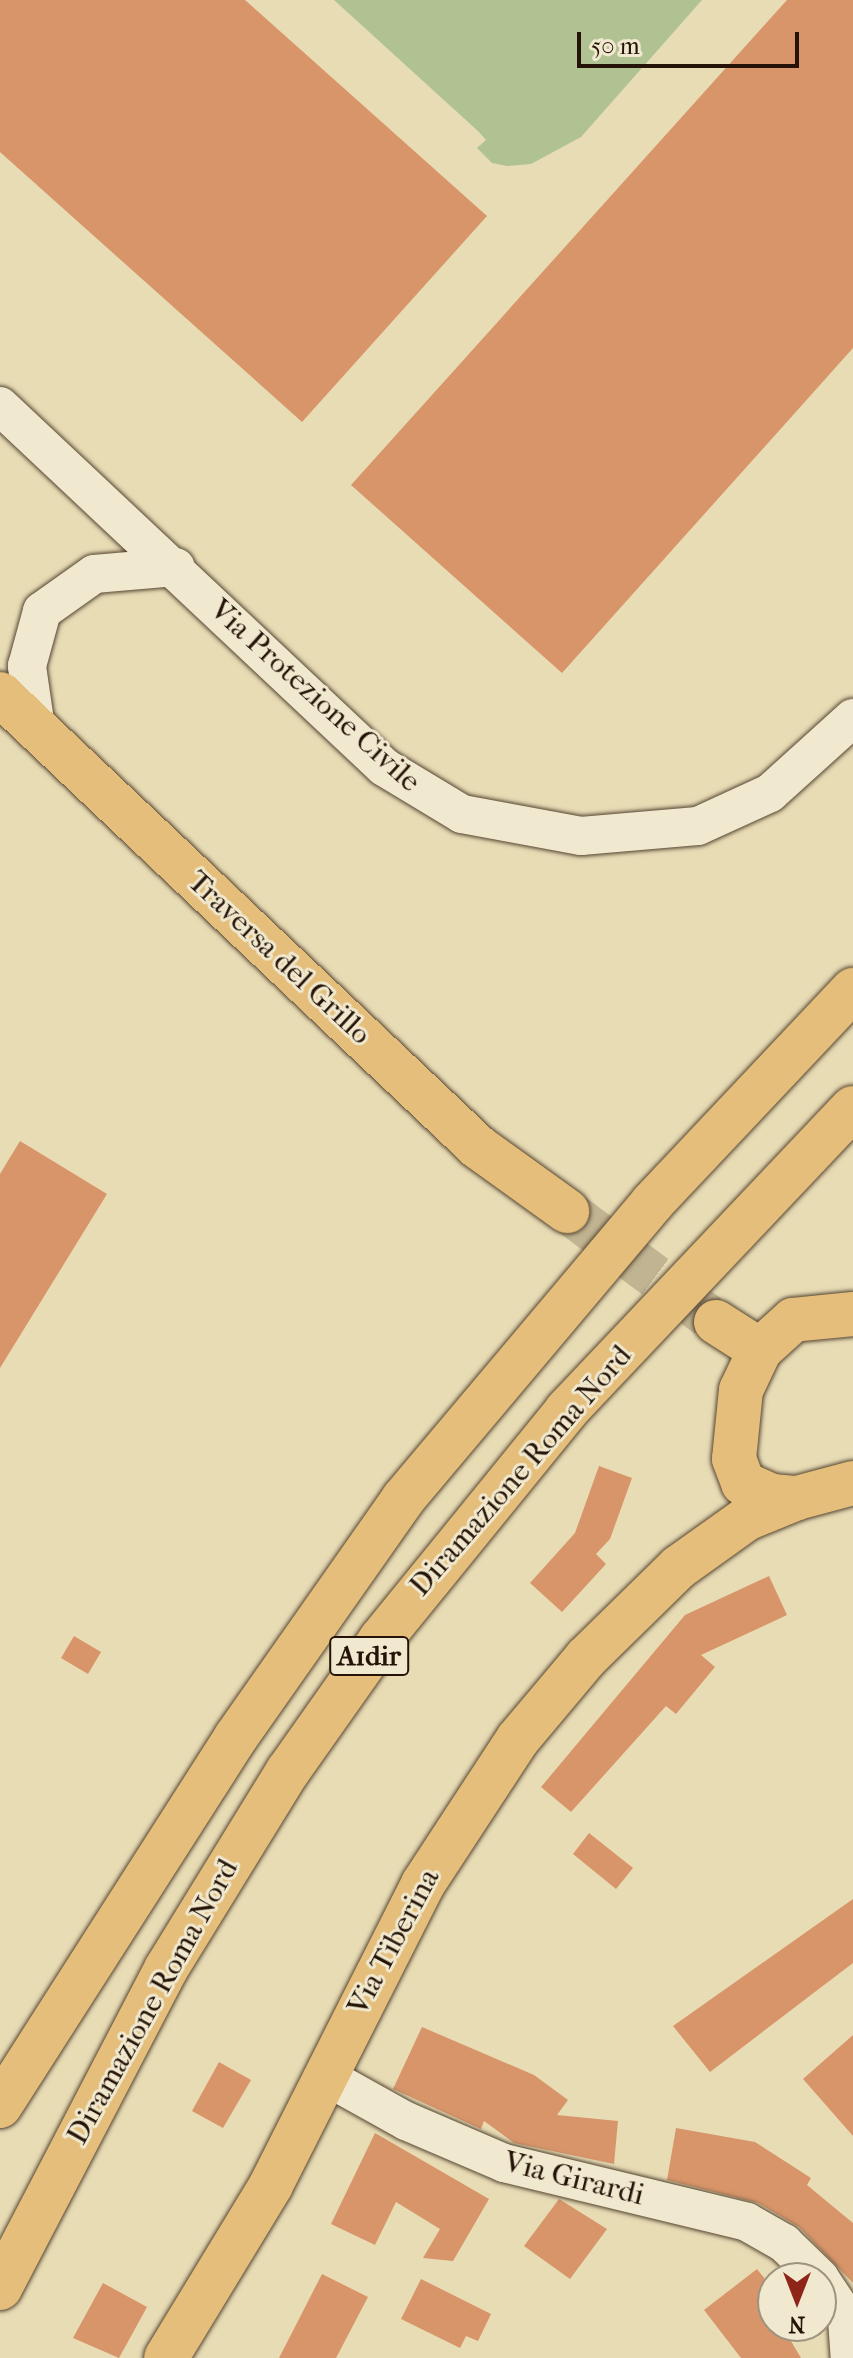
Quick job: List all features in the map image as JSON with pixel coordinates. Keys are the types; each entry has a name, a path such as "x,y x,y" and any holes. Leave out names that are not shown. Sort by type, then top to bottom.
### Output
{"main road":[{"name":"Traversa del Grillo","path":"0,694 478,1147 567,1211"},
{"name":"A1dir","path":"0,2106 227,1750 403,1499 652,1203 853,990"},
{"name":"Diramazione Roma Nord","path":"0,2288 166,1969 280,1784 381,1639 566,1411 853,1108"},
{"name":"Via Tiberina","path":"679,1567 734,1459 741,1390 760,1350 793,1320 853,1314"},
{"path":"716,1322 760,1350"},
{"name":"Via Tiberina","path":"734,1459 753,1490 797,1498"},
{"name":"Via Tiberina","path":"166,2358 271,2185 410,1907 504,1758 577,1668 679,1567 746,1519 797,1498 853,1483"}],"street":[{"name":"Via Protezione Civile","path":"0,406 176,567 401,781 505,827 612,837 715,821 786,782 853,718"},
{"path":"36,728 27,666 42,611 94,574 176,567"},
{"name":"Via Girardi","path":"325,2076 406,2121 504,2163 747,2222 784,2243 803,2262"},
{"name":"Via Girardi","path":"837,2304 847,2319 850,2358"}],"green space":[{"path":"334,0 702,0 581,137 531,164 507,166 492,163 477,148 486,140 479,132"}],"building":[{"path":"0,0 245,0 487,216 302,422 0,152"},
{"path":"787,0 853,0 853,348 562,673 351,485"},
{"path":"20,1141 107,1194 0,1368 0,1174"},
{"path":"599,1466 632,1478 610,1539 596,1554 606,1564 562,1612 530,1583 575,1533"},
{"path":"769,1576 787,1615 701,1655 715,1667 676,1714 666,1706 571,1812 541,1787 685,1615"},
{"path":"74,1636 101,1652 88,1674 61,1658"},
{"path":"589,1833 633,1868 616,1889 573,1854"},
{"path":"853,1899 853,1963 710,2072 673,2026"},
{"path":"422,2027 534,2075 568,2100 557,2115 618,2121 614,2164 514,2143 484,2121 481,2129 393,2089"},
{"path":"853,2035 853,2136 803,2079"},
{"path":"219,2062 251,2080 223,2128 192,2111"},
{"path":"676,2128 755,2142 811,2178 807,2185 853,2223 853,2283 837,2266 837,2262 833,2262 799,2227 758,2203 667,2180"},
{"path":"375,2133 489,2199 453,2261 423,2258 440,2229 396,2202 375,2245 331,2224"},
{"path":"559,2199 607,2229 570,2279 524,2246"},
{"path":"757,2269 757,2342 792,2342 801,2358 741,2358 704,2310"},
{"path":"322,2274 368,2297 336,2358 279,2358"},
{"path":"421,2279 491,2314 478,2341 466,2336 460,2348 401,2319"},
{"path":"103,2283 147,2307 119,2358 73,2338"}],"tunnel":[{"path":"567,1211 716,1322"}]}
